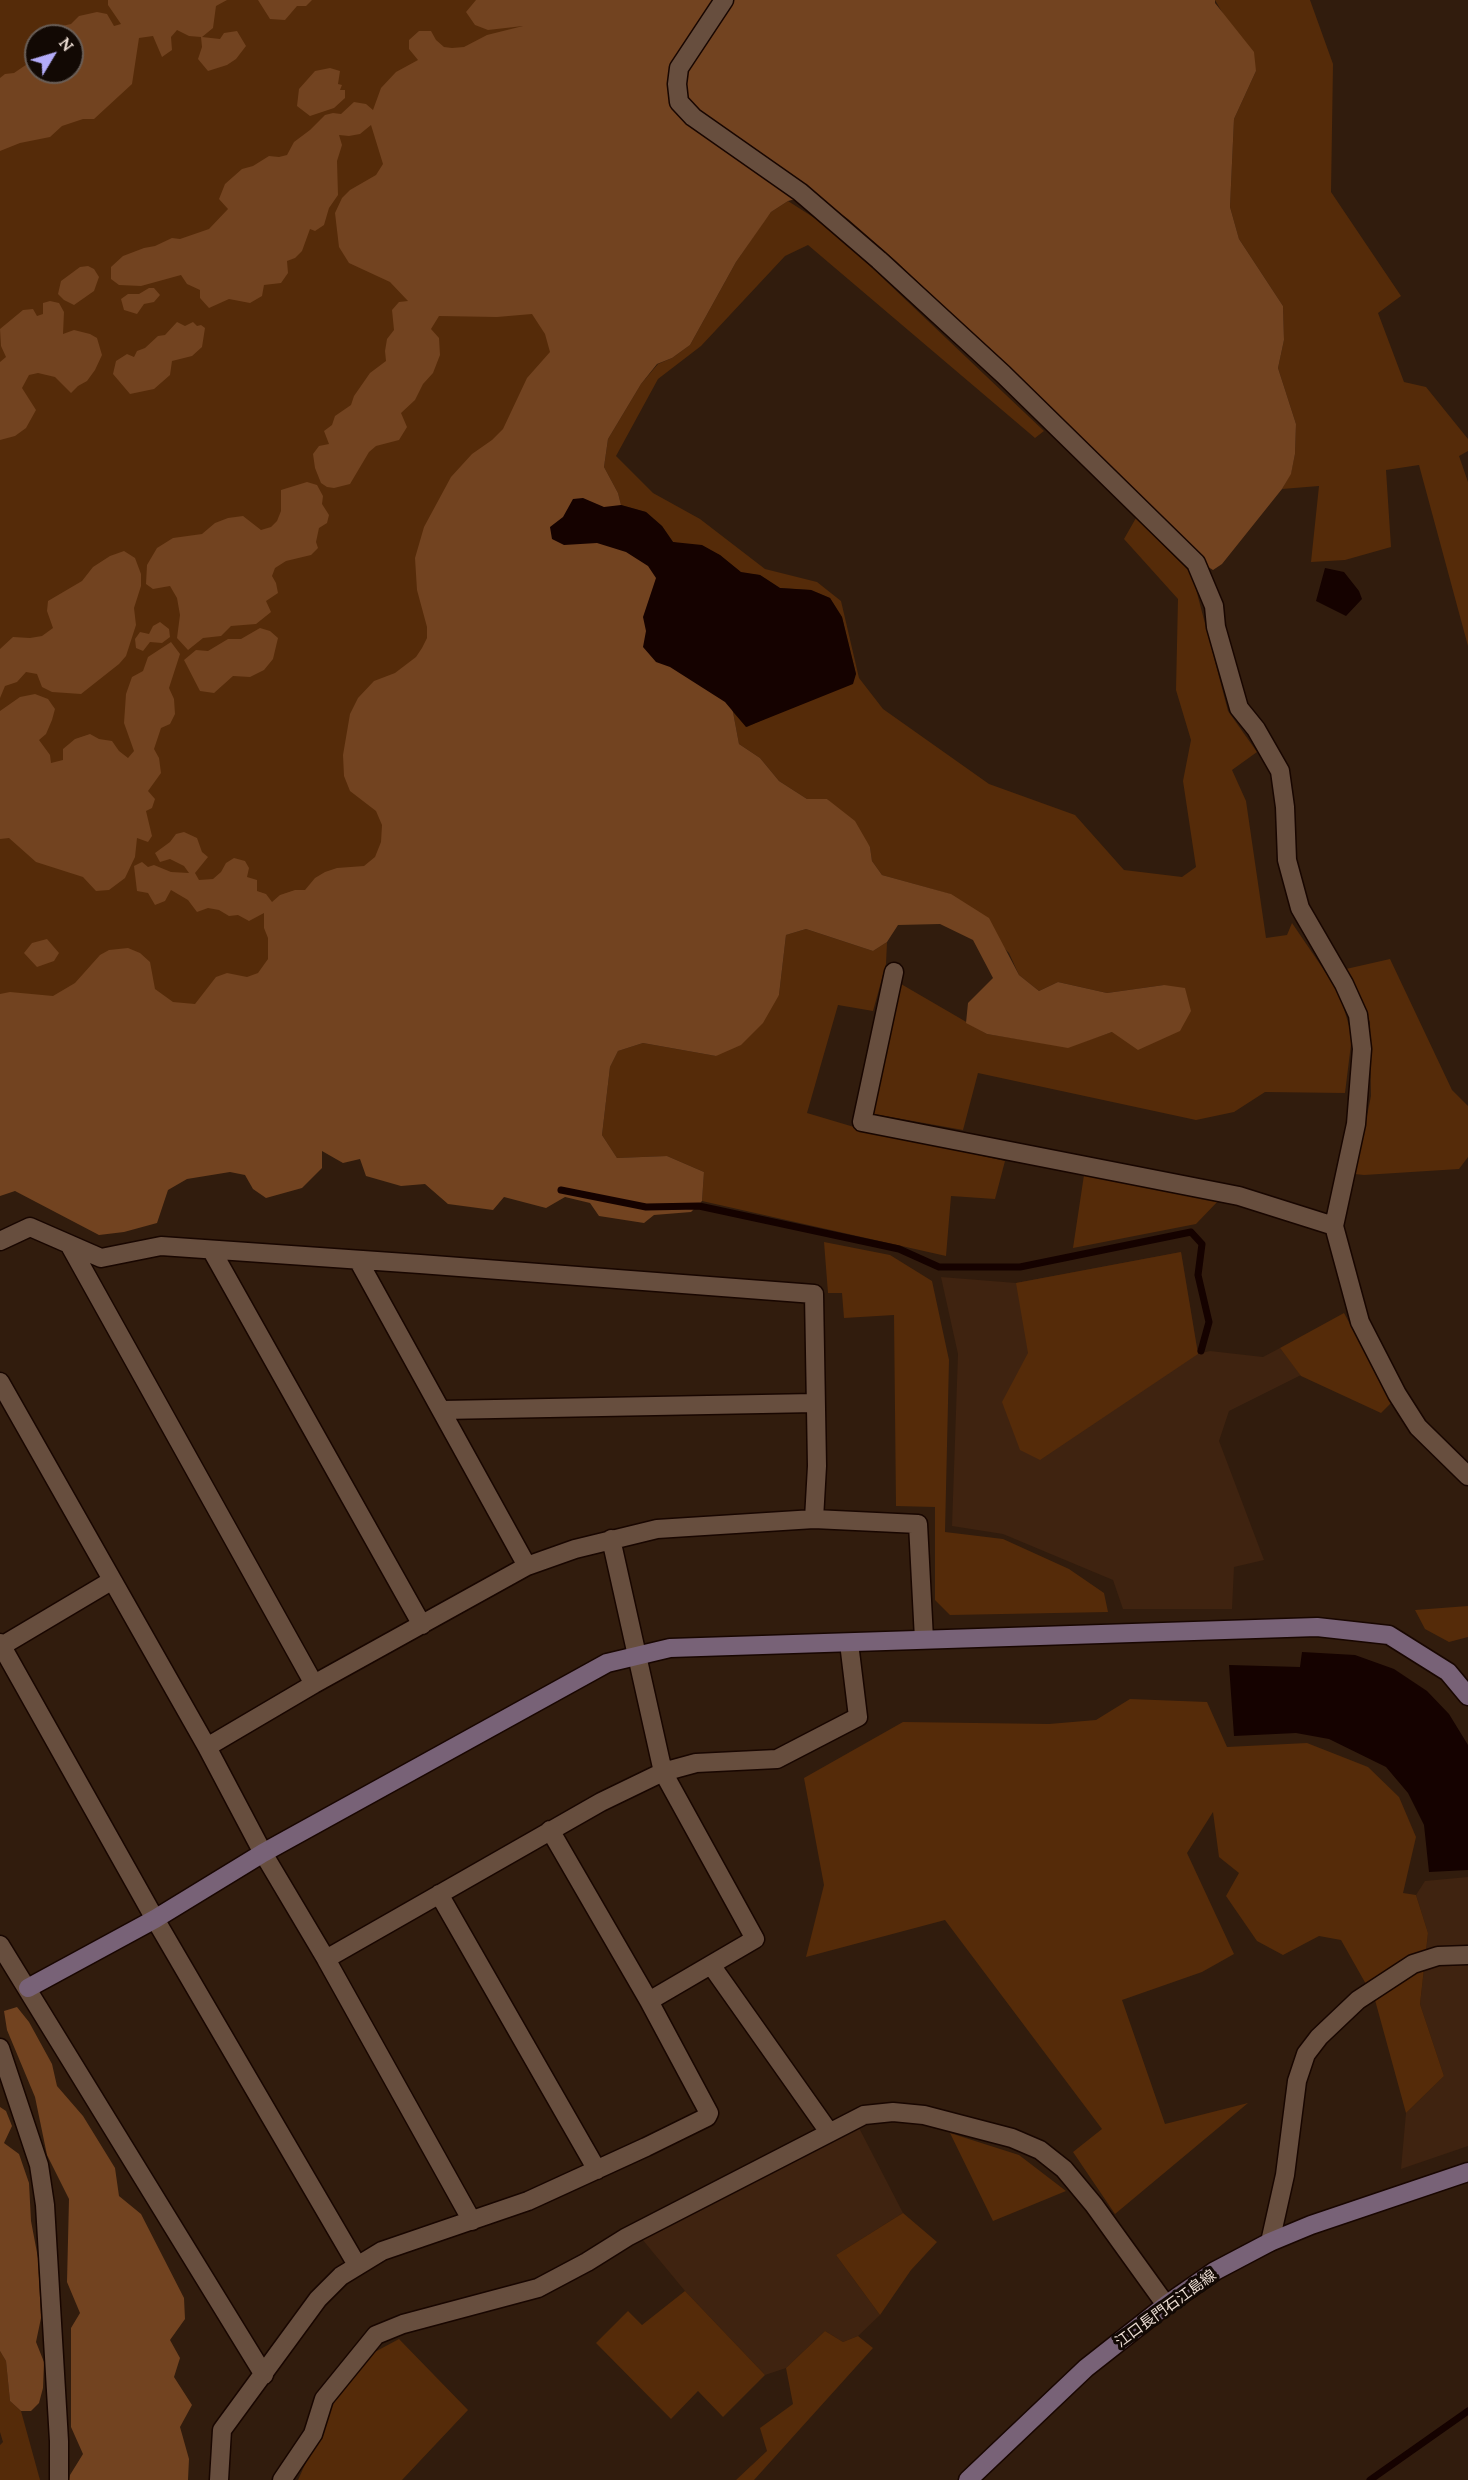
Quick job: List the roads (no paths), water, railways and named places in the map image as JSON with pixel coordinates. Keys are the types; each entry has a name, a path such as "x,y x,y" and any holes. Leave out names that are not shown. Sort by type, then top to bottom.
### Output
{"street":[{"path":"724,0 679,68 677,84 679,102 693,117 800,192 879,260 1003,374 1196,563 1214,606 1216,627 1239,708 1256,729 1280,771 1291,883 1300,908 1344,984 1358,1015 1362,1049 1356,1124 1334,1226 1360,1322 1397,1394 1419,1426 1468,1476"},
{"path":"894,972 862,1122 1239,1196 1334,1226"},
{"path":"0,1241 30,1227 101,1258 161,1246 814,1294 817,1466 814,1519"},
{"path":"69,1244 314,1684"},
{"path":"212,1251 422,1625"},
{"path":"358,1260 527,1566"},
{"path":"0,1382 472,2221"},
{"path":"442,1410 815,1403"},
{"path":"207,1747 314,1684 527,1566 575,1549 657,1528 814,1519 918,1524 924,1640"},
{"path":"611,1539 663,1772 755,1939 649,2001"},
{"path":"111,1581 1,1645 155,1918 357,2265"},
{"path":"28,1988 155,1918 263,1853 607,1663 670,1647 1317,1627 1389,1635 1448,1672 1468,1696"},
{"path":"326,1959 550,1830 663,1772 696,1763 777,1759 858,1716 849,1643"},
{"path":"219,2480 222,2430 318,2298 340,2276 382,2251 528,2201 707,2117 709,2113 649,2001 550,1830"},
{"path":"439,1894 597,2170"},
{"path":"0,1945 264,2375"},
{"path":"1270,2242 1285,2175 1297,2081 1306,2054 1319,2037 1358,2000 1413,1964 1438,1956 1468,1955"},
{"path":"711,1965 829,2132"},
{"path":"0,2048 39,2165 45,2205 59,2441 59,2480"},
{"path":"282,2480 313,2434 324,2399 376,2335 403,2324 538,2288 587,2262 627,2237 864,2115 893,2112 924,2115 1012,2138 1040,2150 1064,2169 1094,2205 1166,2305"},
{"name":"江口長門石江島線","path":"968,2480 1086,2368 1166,2305 1215,2271 1270,2242 1311,2225 1468,2172"}],"waterway":[{"path":"561,1190 646,1207 699,1206 899,1249 939,1267 1020,1267 1191,1232 1202,1244 1198,1275 1209,1322 1201,1351"},
{"path":"1370,2480 1468,2411"}]}
